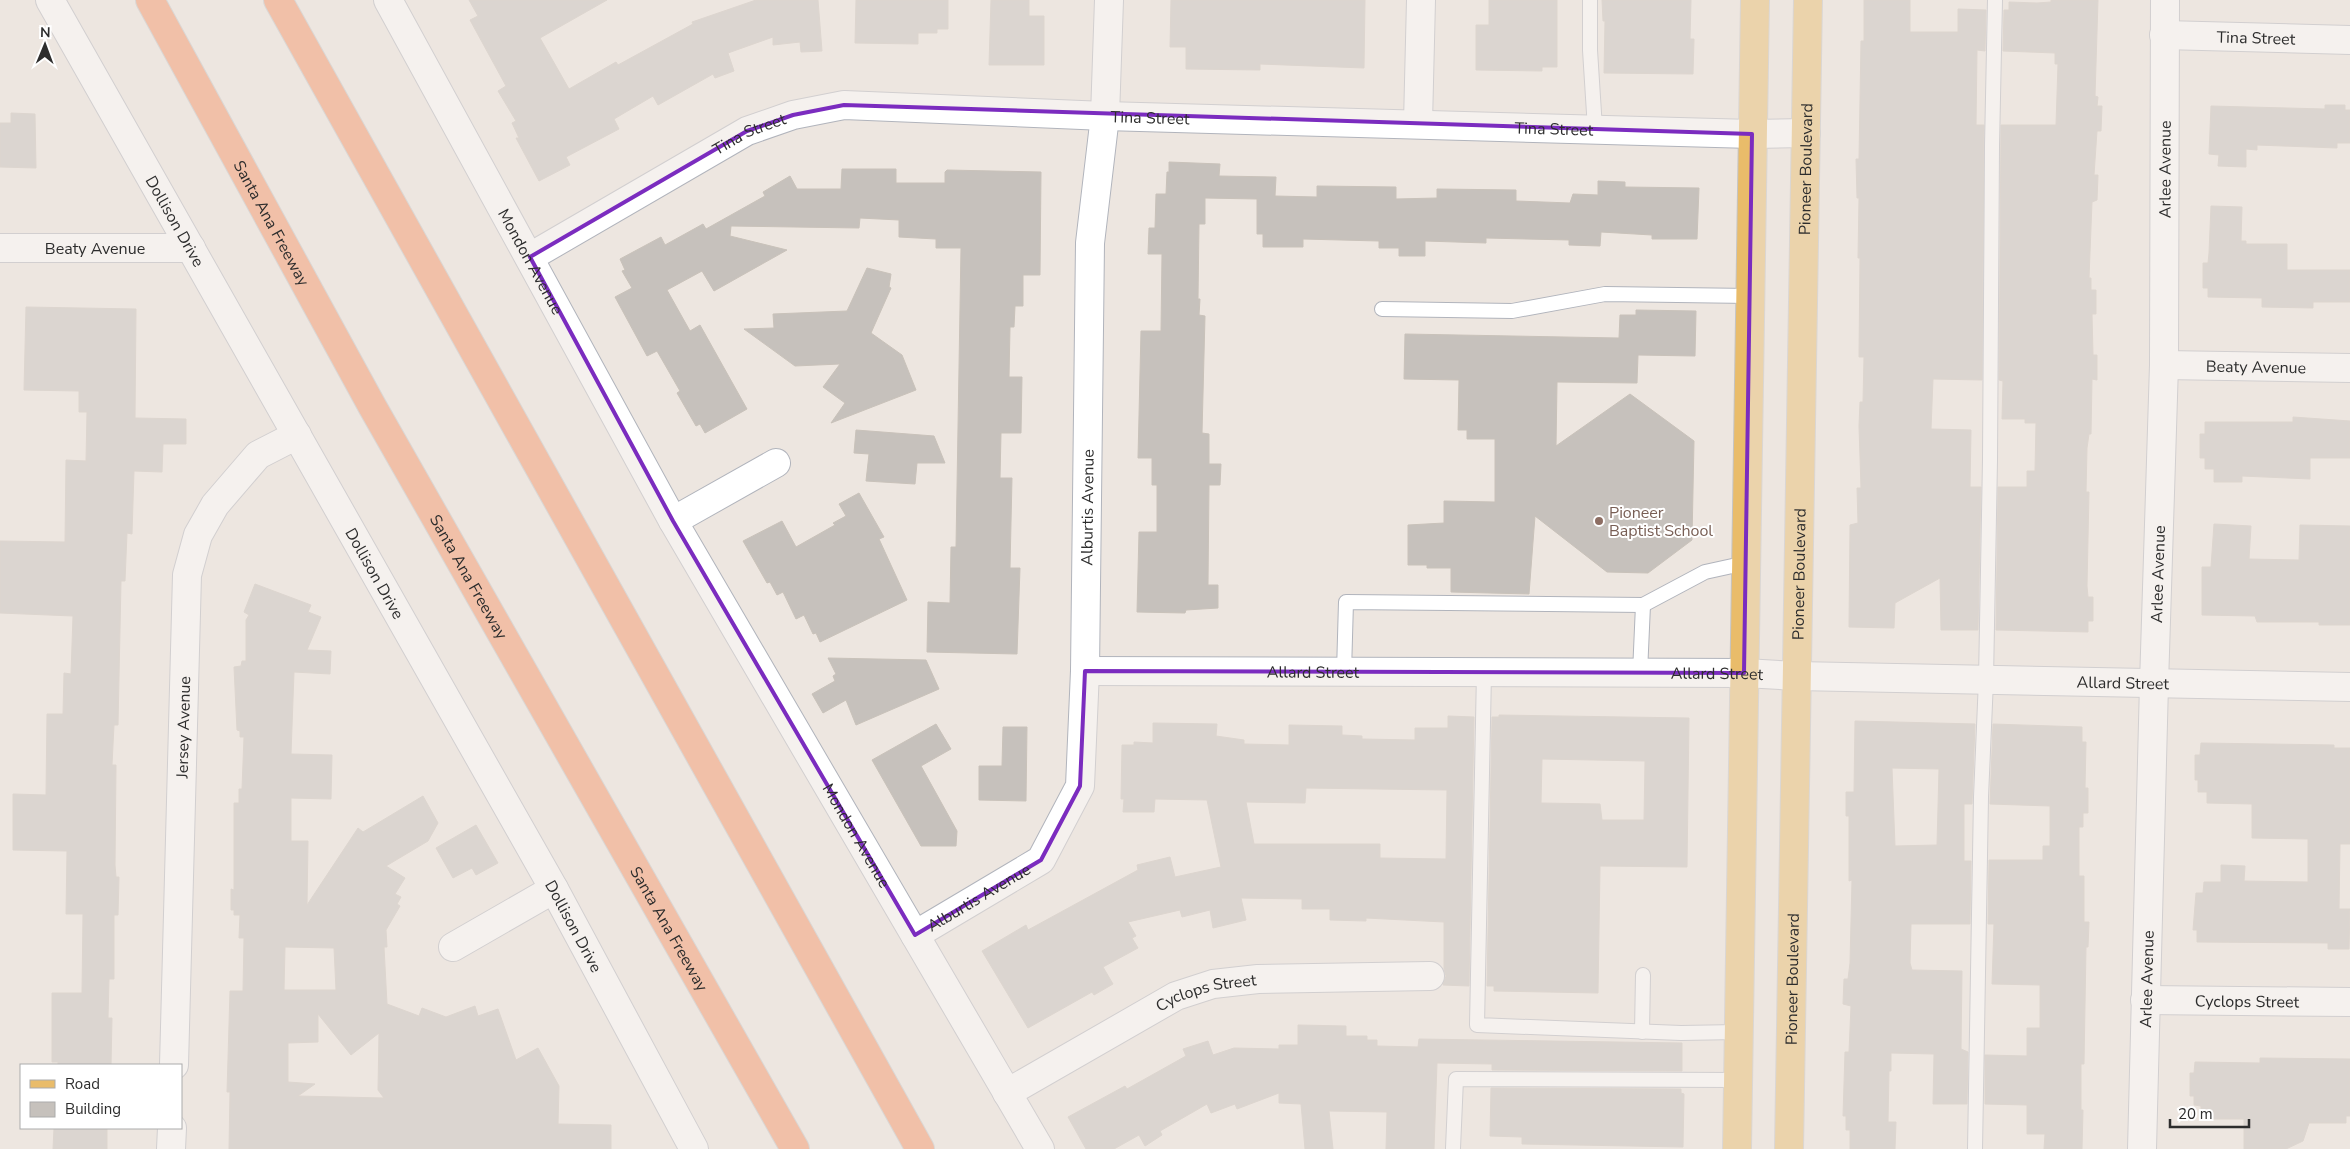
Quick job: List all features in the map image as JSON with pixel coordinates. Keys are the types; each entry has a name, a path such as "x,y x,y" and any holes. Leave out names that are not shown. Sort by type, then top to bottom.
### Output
{"highway":[{"name":"Santa Ana Freeway","path":"150,0 377,414 795,1149"},
{"path":"278,0 920,1149"}],"main road":[{"path":"1737,1149 1755,0"},
{"name":"Pioneer Boulevard","path":"1789,1149 1808,0"}],"street":[{"name":"Dollison Drive","path":"50,0 554,890 694,1149"},
{"name":"Mondon Avenue","path":"388,0 673,521 1040,1149"},
{"name":"Alburtis Avenue","path":"915,935 1041,860 1080,786 1085,671 1090,243 1105,116 1109,0"},
{"path":"1418,123 1421,0"},
{"name":"Arlee Avenue","path":"2142,1149 2164,366 2165,0"},
{"name":"Tina Street","path":"2164,35 2350,40"},
{"name":"Tina Street","path":"530,257 748,131 793,115 844,105 1105,116 1418,123 1752,134 1806,133"},
{"name":"Beaty Avenue","path":"0,248 191,248"},
{"name":"Beaty Avenue","path":"2164,366 2350,368"},
{"name":"Jersey Avenue","path":"174,1064 187,575 198,535 215,505 258,455 297,435"},
{"path":"673,521 776,463"},
{"name":"Allard Street","path":"1085,671 1744,673 1796,676 2350,687"},
{"path":"453,947 554,890"},
{"name":"Cyclops Street","path":"1007,1093 1176,996 1213,984 1258,979 1430,976"},
{"name":"Cyclops Street","path":"2145,1000 2350,1002"},
{"path":"171,1149 172,1129"}],"lane":[{"path":"1590,0 1590,50 1595,129"},
{"path":"1975,1149 1981,797 1986,680 1995,0"},
{"path":"1382,309 1512,311 1605,294 1750,296"},
{"path":"1344,672 1346,602 1643,605 1705,572 1746,563"},
{"path":"1640,672 1643,605"},
{"path":"1484,672 1477,1025 1642,1032 1738,1032"},
{"path":"1642,1032 1643,975"},
{"path":"1453,1148 1456,1080 1738,1080"}],"highlighted area":[{"path":"844,105 1752,134 1744,673 1085,671 1080,786 1041,860 915,935 673,521 530,257 747,131 793,115"}],"building":[{"path":"469,0 607,0 540,38 569,89 616,62 618,65 693,24 692,22 756,0 818,0 822,51 801,52 800,42 773,45 773,37 728,53 734,71 715,78 713,74 658,105 653,96 614,119 619,129 566,157 570,165 539,181 516,138 519,138 512,123 516,121 498,91 506,86 470,20 478,16"},
{"path":"856,0 948,0 948,29 937,29 937,33 918,33 918,44 855,43"},
{"path":"991,0 1029,0 1029,16 1044,16 1044,65 989,65"},
{"path":"1171,0 1365,0 1364,68 1260,64 1260,70 1186,69 1186,47 1170,47"},
{"path":"1489,0 1557,0 1557,67 1542,67 1542,71 1476,70 1476,25 1489,25"},
{"path":"1602,0 1691,0 1690,39 1694,39 1693,74 1604,73 1605,21 1603,21"},
{"path":"1864,0 1910,0 1910,32 1958,32 1958,9 1986,10 1985,51 1977,50 1976,125 1984,125 1982,380 1933,379 1931,429 1971,430 1970,487 1981,487 1978,630 1941,630 1940,578 1895,603 1894,628 1849,627 1850,525 1858,523 1857,488 1861,488 1859,426 1860,402 1863,402 1864,357 1859,357 1860,258 1858,258 1859,198 1857,198 1856,159 1859,159 1861,41 1864,41"},
{"path":"2051,0 2098,0 2095,96 2098,97 2097,106 2102,106 2101,131 2097,131 2094,175 2098,175 2097,200 2092,202 2089,278 2091,278 2091,290 2096,290 2096,314 2092,314 2093,355 2097,355 2097,380 2092,379 2091,434 2089,434 2087,448 2086,492 2089,492 2087,586 2088,597 2093,597 2093,621 2088,621 2088,632 1996,630 1998,487 2027,487 2027,471 2035,471 2036,423 2025,423 2025,419 2002,419 2003,381 1999,380 2001,125 2056,125 2058,64 2055,64 2055,53 2003,51 2004,10 2009,10 2009,2 2037,3 2051,2"},
{"path":"2325,105 2345,105 2345,110 2350,110 2350,143 2337,143 2337,148 2257,145 2257,150 2246,149 2246,167 2218,166 2219,155 2209,154 2211,106 2325,109"},
{"path":"11,113 35,114 36,168 0,167 0,123 11,123"},
{"path":"1169,162 1220,164 1219,176 1276,177 1275,196 1317,197 1317,186 1396,187 1396,199 1437,198 1437,189 1516,190 1516,201 1570,203 1573,194 1598,195 1598,181 1625,182 1625,187 1699,188 1697,239 1652,239 1652,235 1601,232 1600,246 1569,245 1569,240 1486,238 1486,243 1425,241 1425,256 1399,256 1399,248 1379,248 1379,241 1303,239 1303,247 1263,247 1263,234 1257,234 1257,199 1205,198 1205,224 1199,224 1198,299 1200,299 1199,315 1205,316 1202,433 1209,434 1209,464 1221,464 1220,485 1209,485 1208,585 1218,585 1218,608 1186,610 1185,613 1137,612 1139,532 1157,532 1157,485 1152,485 1152,458 1138,458 1141,331 1161,331 1162,254 1148,254 1149,228 1155,228 1156,194 1166,194"},
{"path":"842,169 896,169 896,183 945,183 945,172 947,170 1041,172 1040,275 1023,275 1023,306 1015,306 1014,327 1010,327 1009,377 1022,377 1021,433 1001,433 1000,478 1012,478 1010,568 1020,568 1017,654 927,652 928,602 950,603 951,547 956,547 961,248 936,248 936,239 899,237 899,220 860,218 859,228 731,226 730,236 787,250 714,291 702,271 667,290 690,331 700,325 747,409 705,433 700,424 696,426 677,393 680,391 657,351 647,356 615,297 632,288 622,271 625,270 620,259 661,237 665,245 703,224 706,229 765,196 763,192 790,176 797,189 841,189"},
{"path":"2211,206 2242,207 2241,241 2246,241 2246,244 2287,244 2287,270 2350,270 2350,302 2313,302 2313,308 2262,307 2262,298 2208,297 2208,288 2203,288 2203,263 2208,263"},
{"path":"867,268 891,274 889,287 891,288 871,333 902,355 916,390 831,423 845,403 823,387 840,364 795,366 744,329 774,328 773,314 847,311"},
{"path":"26,307 136,309 135,418 186,419 186,444 163,444 162,472 134,471 132,534 127,533 125,581 121,581 118,725 114,725 112,765 116,765 115,865 116,877 119,877 118,915 114,915 114,979 109,979 108,1018 112,1018 111,1064 58,1064 58,1062 52,1062 52,993 82,993 83,914 66,914 67,851 13,850 13,794 46,795 47,714 63,714 64,673 71,674 73,616 0,613 0,541 65,542 66,460 86,461 87,412 79,412 79,391 24,390"},
{"path":"1636,310 1696,311 1695,356 1638,355 1637,383 1557,382 1556,446 1630,394 1694,441 1692,540 1648,573 1607,572 1535,516 1529,594 1451,592 1451,568 1427,568 1427,565 1408,565 1408,525 1444,523 1444,501 1495,502 1495,439 1467,439 1467,430 1458,430 1459,380 1404,379 1405,334 1619,338 1620,315 1636,315"},
{"path":"2293,417 2350,421 2350,458 2310,458 2310,479 2242,476 2242,482 2214,482 2214,469 2205,469 2205,458 2200,458 2200,434 2205,434 2205,422 2293,422"},
{"path":"856,430 934,436 945,463 917,463 915,484 866,481 869,454 854,453"},
{"path":"859,493 884,537 879,539 907,600 820,642 816,633 813,634 804,615 796,619 783,592 777,595 770,582 767,583 743,541 782,521 796,547 835,525 833,523 846,516 839,504"},
{"path":"2214,524 2251,526 2249,559 2299,560 2300,525 2350,526 2350,625 2319,625 2319,622 2257,622 2255,616 2202,615 2202,567 2211,567"},
{"path":"255,584 311,605 308,612 321,617 307,650 331,651 330,674 294,672 291,754 332,755 331,799 291,798 291,841 308,841 307,905 358,828 363,832 423,796 438,823 428,841 386,866 405,878 395,894 401,897 397,904 400,906 386,930 387,947 384,947 387,1004 419,1016 422,1008 446,1017 475,1006 478,1016 498,1009 516,1060 538,1048 559,1086 558,1124 611,1125 611,1149 229,1149 230,1092 227,1092 230,991 243,991 244,938 239,938 240,915 234,915 234,910 231,910 231,889 234,890 234,803 239,803 239,789 242,789 244,737 240,737 240,731 237,730 234,667 241,666 242,661 246,661 246,620 249,615 244,612","holes":["285,947 334,948 336,990 284,990","318,1014 351,1055 379,1033 378,1090 384,1098 298,1096 315,1084 288,1082 288,1043 318,1042"]},
{"path":"828,658 926,660 939,689 856,725 846,700 823,713 812,694 835,681 833,676 836,674"},
{"path":"1499,715 1689,718 1687,867 1600,866 1598,993 1494,991 1494,986 1487,986 1492,717 1499,717","holes":["1542,759 1645,761 1644,820 1602,820 1600,804 1541,803"]},
{"path":"1448,716 1474,717 1469,986 1443,985 1446,976 1444,969 1444,922 1366,918 1366,921 1330,920 1330,909 1302,909 1302,899 1241,898 1246,920 1213,928 1210,910 1182,917 1180,910 1128,922 1136,936 1132,938 1138,948 1103,967 1113,984 1094,995 1092,992 1028,1028 982,951 1026,925 1028,930 1138,870 1137,865 1170,857 1175,877 1221,867 1207,800 1155,799 1154,812 1123,812 1124,799 1121,799 1122,745 1134,745 1134,742 1153,743 1153,723 1217,724 1216,736 1244,740 1244,744 1289,745 1289,725 1342,726 1342,735 1362,736 1362,739 1415,740 1415,728 1448,728","holes":["1306,788 1447,790 1446,859 1380,858 1380,844 1254,844 1246,802 1305,803"]},
{"path":"1855,721 1975,724 1972,804 1964,804 1964,861 1971,861 1970,924 1911,924 1910,963 1912,970 1962,971 1961,1049 1968,1052 1967,1104 1933,1104 1934,1054 1891,1053 1888,1122 1896,1122 1895,1149 1850,1149 1850,1130 1846,1130 1846,1116 1843,1116 1845,1052 1849,1052 1851,1006 1843,1004 1844,979 1848,979 1850,963 1852,880 1849,881 1849,816 1846,816 1846,792 1854,792","holes":["1892,768 1939,769 1937,845 1895,846"]},
{"path":"936,724 951,749 921,766 957,831 956,846 921,846 872,760"},
{"path":"1993,724 2082,727 2082,742 2086,742 2085,788 2088,788 2088,813 2083,813 2083,827 2079,827 2079,876 2084,876 2084,922 2089,922 2088,947 2086,947 2084,1064 2081,1064 2082,1149 2044,1149 2045,1134 2027,1134 2027,1105 1985,1104 1985,1055 2027,1056 2027,1028 2040,1028 2040,985 1992,984 1994,924 1988,924 1989,860 2043,860 2043,846 2050,846 2050,806 1990,804"},
{"path":"1003,727 1027,727 1026,801 979,800 979,766 1002,766"},
{"path":"2201,743 2334,745 2334,748 2350,748 2350,844 2340,844 2339,909 2350,909 2349,949 2328,949 2328,943 2197,942 2197,930 2193,930 2196,893 2203,893 2204,882 2221,882 2221,865 2245,866 2244,881 2308,882 2308,839 2252,838 2252,804 2207,803 2207,792 2198,792 2198,780 2195,780 2195,755 2200,755"},
{"path":"476,825 498,863 476,875 472,868 453,878 436,848"},
{"path":"1298,1025 1346,1026 1346,1036 1367,1036 1367,1040 1377,1040 1377,1046 1418,1047 1419,1039 1682,1043 1682,1071 1492,1070 1492,1064 1437,1063 1434,1149 1386,1149 1387,1112 1329,1111 1333,1149 1305,1149 1301,1104 1279,1103 1279,1093 1237,1109 1235,1104 1211,1113 1207,1104 1160,1131 1162,1135 1145,1146 1139,1135 1114,1149 1086,1149 1068,1117 1125,1086 1127,1089 1186,1056 1183,1049 1208,1041 1213,1055 1234,1048 1279,1049 1279,1045 1298,1045"},
{"path":"2260,1058 2350,1059 2350,1116 2346,1116 2346,1123 2309,1123 2303,1141 2286,1149 2244,1149 2244,1119 2201,1119 2201,1106 2194,1105 2194,1096 2190,1096 2190,1073 2194,1073 2195,1062 2260,1063"},
{"path":"1491,1088 1681,1089 1681,1093 1684,1094 1683,1147 1522,1144 1522,1137 1490,1136"},
{"path":"54,1129 107,1129 107,1149 53,1149"}],"place":[{"name":"Pioneer Baptist School","path":"1599,521"}]}
